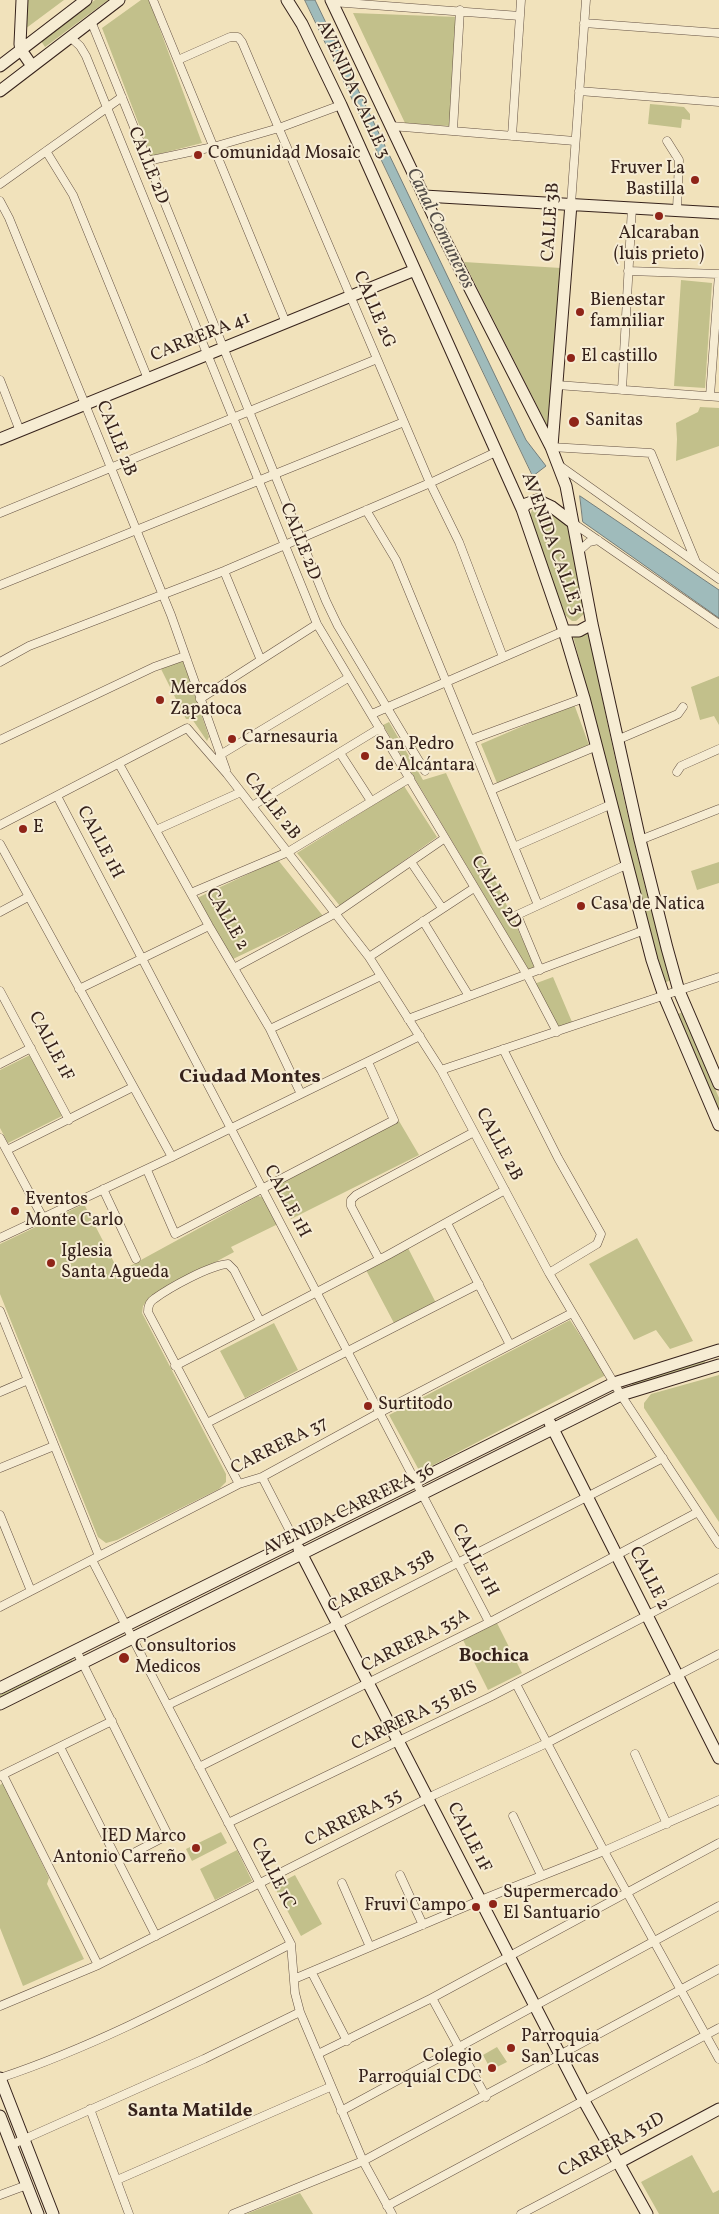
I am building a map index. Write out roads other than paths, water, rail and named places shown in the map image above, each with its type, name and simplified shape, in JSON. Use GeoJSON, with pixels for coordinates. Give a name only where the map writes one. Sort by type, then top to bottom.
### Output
{"type":"FeatureCollection","features":[{"type":"Feature","properties":{"kind":"main road"},"geometry":{"type":"LineString","coordinates":[[22,0],[19,37],[21,50],[32,66]]}},
{"type":"Feature","properties":{"kind":"main road"},"geometry":{"type":"LineString","coordinates":[[0,66],[86,0]]}},
{"type":"Feature","properties":{"kind":"main road"},"geometry":{"type":"LineString","coordinates":[[0,91],[119,0]]}},
{"type":"Feature","properties":{"kind":"main road","name":"AVENIDA CALLE 3"},"geometry":{"type":"LineString","coordinates":[[286,0],[302,24],[341,105],[522,509],[564,631],[584,698],[612,804],[642,931],[664,996],[719,1125]]}},
{"type":"Feature","properties":{"kind":"main road","name":"AVENIDA CALLE 3"},"geometry":{"type":"LineString","coordinates":[[331,1],[424,196],[560,466],[566,486],[592,624],[640,840],[679,991],[719,1084]]}},
{"type":"Feature","properties":{"kind":"main road"},"geometry":{"type":"LineString","coordinates":[[424,196],[719,213]]}},
{"type":"Feature","properties":{"kind":"main road","name":"CALLE 3B"},"geometry":{"type":"LineString","coordinates":[[552,447],[571,204]]}},
{"type":"Feature","properties":{"kind":"main road","name":"CARRERA 41"},"geometry":{"type":"LineString","coordinates":[[0,439],[415,270]]}},
{"type":"Feature","properties":{"kind":"main road"},"geometry":{"type":"LineString","coordinates":[[522,509],[526,504],[537,500],[552,507],[573,523]]}},
{"type":"Feature","properties":{"kind":"main road"},"geometry":{"type":"LineString","coordinates":[[564,631],[579,631],[592,624]]}},
{"type":"Feature","properties":{"kind":"main road","name":"AVENIDA CARRERA 36"},"geometry":{"type":"LineString","coordinates":[[0,1688],[614,1382],[719,1351]]}},
{"type":"Feature","properties":{"kind":"main road","name":"AVENIDA CARRERA 36"},"geometry":{"type":"LineString","coordinates":[[0,1704],[621,1395],[719,1365]]}},
{"type":"Feature","properties":{"kind":"main road","name":"CALLE 2"},"geometry":{"type":"LineString","coordinates":[[547,1416],[719,1758]]}},
{"type":"Feature","properties":{"kind":"main road","name":"CALLE 1F"},"geometry":{"type":"LineString","coordinates":[[295,1541],[560,2055],[646,2214]]}},
{"type":"Feature","properties":{"kind":"main road"},"geometry":{"type":"LineString","coordinates":[[0,2078],[53,2214]]}},
{"type":"Feature","properties":{"kind":"main road","name":"CARRERA 31D"},"geometry":{"type":"LineString","coordinates":[[618,2163],[719,2108]]}},
{"type":"Feature","properties":{"kind":"main road"},"geometry":{"type":"LineString","coordinates":[[0,2116],[38,2214]]}},
{"type":"Feature","properties":{"kind":"street"},"geometry":{"type":"LineString","coordinates":[[153,0],[286,323]]}},
{"type":"Feature","properties":{"kind":"street"},"geometry":{"type":"LineString","coordinates":[[512,136],[521,0]]}},
{"type":"Feature","properties":{"kind":"street","name":"CALLE 3B"},"geometry":{"type":"LineString","coordinates":[[571,204],[586,0]]}},
{"type":"Feature","properties":{"kind":"street"},"geometry":{"type":"LineString","coordinates":[[331,1],[520,16]]}},
{"type":"Feature","properties":{"kind":"street"},"geometry":{"type":"LineString","coordinates":[[453,130],[460,10]]}},
{"type":"Feature","properties":{"kind":"street","name":"CALLE 2D"},"geometry":{"type":"LineString","coordinates":[[91,21],[299,538],[338,626],[425,771]]}},
{"type":"Feature","properties":{"kind":"street"},"geometry":{"type":"LineString","coordinates":[[584,23],[719,33]]}},
{"type":"Feature","properties":{"kind":"street","name":"CALLE 2G"},"geometry":{"type":"LineString","coordinates":[[178,60],[230,37],[238,37],[279,128],[430,483],[459,542],[503,656]]}},
{"type":"Feature","properties":{"kind":"street","name":"CALLE 2D"},"geometry":{"type":"LineString","coordinates":[[70,38],[80,46],[86,56],[316,624],[528,975],[557,1032]]}},
{"type":"Feature","properties":{"kind":"street"},"geometry":{"type":"LineString","coordinates":[[579,91],[719,102]]}},
{"type":"Feature","properties":{"kind":"street"},"geometry":{"type":"LineString","coordinates":[[0,184],[122,97]]}},
{"type":"Feature","properties":{"kind":"street"},"geometry":{"type":"LineString","coordinates":[[147,161],[213,147],[279,128],[341,105]]}},
{"type":"Feature","properties":{"kind":"street"},"geometry":{"type":"LineString","coordinates":[[391,126],[575,141]]}},
{"type":"Feature","properties":{"kind":"street"},"geometry":{"type":"LineString","coordinates":[[667,141],[679,160],[677,210]]}},
{"type":"Feature","properties":{"kind":"street"},"geometry":{"type":"LineString","coordinates":[[46,151],[73,195],[148,379]]}},
{"type":"Feature","properties":{"kind":"street","name":"CALLE 2B"},"geometry":{"type":"LineString","coordinates":[[0,201],[9,218],[162,594],[227,774]]}},
{"type":"Feature","properties":{"kind":"street"},"geometry":{"type":"LineString","coordinates":[[622,390],[632,207]]}},
{"type":"Feature","properties":{"kind":"street"},"geometry":{"type":"LineString","coordinates":[[628,271],[719,274],[710,396]]}},
{"type":"Feature","properties":{"kind":"street"},"geometry":{"type":"LineString","coordinates":[[0,513],[377,359]]}},
{"type":"Feature","properties":{"kind":"street"},"geometry":{"type":"LineString","coordinates":[[0,380],[20,431]]}},
{"type":"Feature","properties":{"kind":"street"},"geometry":{"type":"LineString","coordinates":[[557,385],[719,396]]}},
{"type":"Feature","properties":{"kind":"street"},"geometry":{"type":"LineString","coordinates":[[0,585],[404,422]]}},
{"type":"Feature","properties":{"kind":"street"},"geometry":{"type":"LineString","coordinates":[[552,447],[651,453],[696,562]]}},
{"type":"Feature","properties":{"kind":"street"},"geometry":{"type":"LineString","coordinates":[[0,662],[29,646],[224,571],[430,483],[496,452]]}},
{"type":"Feature","properties":{"kind":"street"},"geometry":{"type":"LineString","coordinates":[[560,466],[719,579]]}},
{"type":"Feature","properties":{"kind":"street"},"geometry":{"type":"LineString","coordinates":[[366,510],[396,560],[538,905],[626,865]]}},
{"type":"Feature","properties":{"kind":"street"},"geometry":{"type":"LineString","coordinates":[[573,523],[719,624]]}},
{"type":"Feature","properties":{"kind":"street"},"geometry":{"type":"LineString","coordinates":[[579,551],[589,542],[598,540]]}},
{"type":"Feature","properties":{"kind":"street"},"geometry":{"type":"LineString","coordinates":[[224,571],[260,658]]}},
{"type":"Feature","properties":{"kind":"street"},"geometry":{"type":"LineString","coordinates":[[200,699],[260,658],[316,624]]}},
{"type":"Feature","properties":{"kind":"street"},"geometry":{"type":"LineString","coordinates":[[372,714],[564,631]]}},
{"type":"Feature","properties":{"kind":"street"},"geometry":{"type":"LineString","coordinates":[[0,740],[154,666],[184,656]]}},
{"type":"Feature","properties":{"kind":"street"},"geometry":{"type":"LineString","coordinates":[[220,756],[348,678]]}},
{"type":"Feature","properties":{"kind":"street"},"geometry":{"type":"LineString","coordinates":[[470,740],[584,698]]}},
{"type":"Feature","properties":{"kind":"street"},"geometry":{"type":"LineString","coordinates":[[617,740],[678,714],[683,707]]}},
{"type":"Feature","properties":{"kind":"street","name":"CALLE 2B"},"geometry":{"type":"LineString","coordinates":[[119,764],[187,728],[227,774],[336,913],[369,957],[441,1070],[572,1313],[621,1395],[719,1544]]}},
{"type":"Feature","properties":{"kind":"street"},"geometry":{"type":"LineString","coordinates":[[252,806],[380,728]]}},
{"type":"Feature","properties":{"kind":"street"},"geometry":{"type":"LineString","coordinates":[[490,790],[597,746]]}},
{"type":"Feature","properties":{"kind":"street"},"geometry":{"type":"LineString","coordinates":[[678,772],[681,766],[719,749]]}},
{"type":"Feature","properties":{"kind":"street"},"geometry":{"type":"LineString","coordinates":[[340,753],[371,801]]}},
{"type":"Feature","properties":{"kind":"street"},"geometry":{"type":"LineString","coordinates":[[0,825],[119,764]]}},
{"type":"Feature","properties":{"kind":"street","name":"CALLE 2"},"geometry":{"type":"LineString","coordinates":[[119,764],[209,926],[270,1029],[301,1094]]}},
{"type":"Feature","properties":{"kind":"street"},"geometry":{"type":"LineString","coordinates":[[191,893],[288,852],[410,778]]}},
{"type":"Feature","properties":{"kind":"street"},"geometry":{"type":"LineString","coordinates":[[156,830],[241,792]]}},
{"type":"Feature","properties":{"kind":"street","name":"CALLE 1H"},"geometry":{"type":"LineString","coordinates":[[57,796],[488,1622]]}},
{"type":"Feature","properties":{"kind":"street"},"geometry":{"type":"LineString","coordinates":[[514,847],[612,804]]}},
{"type":"Feature","properties":{"kind":"street"},"geometry":{"type":"LineString","coordinates":[[640,840],[719,810]]}},
{"type":"Feature","properties":{"kind":"street"},"geometry":{"type":"LineString","coordinates":[[234,968],[336,913],[445,838]]}},
{"type":"Feature","properties":{"kind":"street"},"geometry":{"type":"LineString","coordinates":[[0,844],[172,1157]]}},
{"type":"Feature","properties":{"kind":"street"},"geometry":{"type":"LineString","coordinates":[[410,862],[442,908]]}},
{"type":"Feature","properties":{"kind":"street"},"geometry":{"type":"LineString","coordinates":[[369,957],[474,888]]}},
{"type":"Feature","properties":{"kind":"street"},"geometry":{"type":"LineString","coordinates":[[0,912],[28,897]]}},
{"type":"Feature","properties":{"kind":"street","name":"CALLE 2D"},"geometry":{"type":"LineString","coordinates":[[538,905],[517,914],[540,970]]}},
{"type":"Feature","properties":{"kind":"street"},"geometry":{"type":"LineString","coordinates":[[423,921],[469,996]]}},
{"type":"Feature","properties":{"kind":"street"},"geometry":{"type":"LineString","coordinates":[[79,989],[209,926]]}},
{"type":"Feature","properties":{"kind":"street"},"geometry":{"type":"LineString","coordinates":[[408,1019],[642,931]]}},
{"type":"Feature","properties":{"kind":"street"},"geometry":{"type":"LineString","coordinates":[[270,1029],[381,976]]}},
{"type":"Feature","properties":{"kind":"street"},"geometry":{"type":"LineString","coordinates":[[441,1070],[719,977]]}},
{"type":"Feature","properties":{"kind":"street","name":"CALLE 1F"},"geometry":{"type":"LineString","coordinates":[[0,991],[69,1120]]}},
{"type":"Feature","properties":{"kind":"street"},"geometry":{"type":"LineString","coordinates":[[0,1238],[147,1170],[420,1036]]}},
{"type":"Feature","properties":{"kind":"street"},"geometry":{"type":"LineString","coordinates":[[0,1064],[31,1048]]}},
{"type":"Feature","properties":{"kind":"street"},"geometry":{"type":"LineString","coordinates":[[503,1049],[558,1158],[601,1234],[597,1244],[549,1273]]}},
{"type":"Feature","properties":{"kind":"street"},"geometry":{"type":"LineString","coordinates":[[147,1170],[175,1234],[262,1187],[394,1120],[368,1062]]}},
{"type":"Feature","properties":{"kind":"street"},"geometry":{"type":"LineString","coordinates":[[7,1150],[133,1087]]}},
{"type":"Feature","properties":{"kind":"street"},"geometry":{"type":"LineString","coordinates":[[379,1260],[350,1206],[351,1200],[356,1195],[474,1132]]}},
{"type":"Feature","properties":{"kind":"street"},"geometry":{"type":"LineString","coordinates":[[0,1138],[44,1218]]}},
{"type":"Feature","properties":{"kind":"street"},"geometry":{"type":"LineString","coordinates":[[103,1189],[136,1259]]}},
{"type":"Feature","properties":{"kind":"street"},"geometry":{"type":"LineString","coordinates":[[175,1366],[379,1260],[505,1190]]}},
{"type":"Feature","properties":{"kind":"street"},"geometry":{"type":"LineString","coordinates":[[447,1223],[510,1345]]}},
{"type":"Feature","properties":{"kind":"street"},"geometry":{"type":"LineString","coordinates":[[239,1484],[175,1366],[148,1312],[148,1306],[153,1299],[194,1276],[219,1264],[228,1264],[234,1270],[260,1321]]}},
{"type":"Feature","properties":{"kind":"street"},"geometry":{"type":"LineString","coordinates":[[207,1423],[479,1284]]}},
{"type":"Feature","properties":{"kind":"street","name":"CALLE 1C"},"geometry":{"type":"LineString","coordinates":[[0,1311],[96,1558],[126,1625],[291,1944],[294,1980],[300,2012],[363,2162],[392,2214]]}},
{"type":"Feature","properties":{"kind":"street","name":"CARRERA 37"},"geometry":{"type":"LineString","coordinates":[[0,1607],[239,1484],[262,1477],[379,1413],[572,1313]]}},
{"type":"Feature","properties":{"kind":"street"},"geometry":{"type":"LineString","coordinates":[[0,1392],[28,1380]]}},
{"type":"Feature","properties":{"kind":"street"},"geometry":{"type":"LineString","coordinates":[[0,1468],[54,1446]]}},
{"type":"Feature","properties":{"kind":"street","name":"CARRERA 35B"},"geometry":{"type":"LineString","coordinates":[[168,1705],[338,1624],[663,1458]]}},
{"type":"Feature","properties":{"kind":"street","name":"CALLE 1F"},"geometry":{"type":"LineString","coordinates":[[262,1477],[295,1541]]}},
{"type":"Feature","properties":{"kind":"street","name":"CARRERA 35A"},"geometry":{"type":"LineString","coordinates":[[199,1767],[488,1622],[698,1512]]}},
{"type":"Feature","properties":{"kind":"street"},"geometry":{"type":"LineString","coordinates":[[0,1515],[2,1525],[31,1591]]}},
{"type":"Feature","properties":{"kind":"street","name":"CARRERA 35 BIS"},"geometry":{"type":"LineString","coordinates":[[228,1823],[516,1684],[719,1578]]}},
{"type":"Feature","properties":{"kind":"street"},"geometry":{"type":"LineString","coordinates":[[76,1650],[168,1835],[118,1860]]}},
{"type":"Feature","properties":{"kind":"street","name":"CARRERA 35"},"geometry":{"type":"LineString","coordinates":[[0,2006],[98,1964],[156,1936],[428,1798],[547,1743],[719,1654]]}},
{"type":"Feature","properties":{"kind":"street"},"geometry":{"type":"LineString","coordinates":[[516,1684],[604,1851],[719,2059]]}},
{"type":"Feature","properties":{"kind":"street"},"geometry":{"type":"LineString","coordinates":[[98,1964],[1,1775],[112,1721]]}},
{"type":"Feature","properties":{"kind":"street"},"geometry":{"type":"LineString","coordinates":[[60,1747],[156,1936]]}},
{"type":"Feature","properties":{"kind":"street"},"geometry":{"type":"LineString","coordinates":[[635,1754],[667,1824]]}},
{"type":"Feature","properties":{"kind":"street"},"geometry":{"type":"LineString","coordinates":[[294,1980],[480,1900],[604,1851],[719,1800]]}},
{"type":"Feature","properties":{"kind":"street"},"geometry":{"type":"LineString","coordinates":[[513,1816],[541,1875]]}},
{"type":"Feature","properties":{"kind":"street"},"geometry":{"type":"LineString","coordinates":[[318,2054],[432,1998],[719,1843]]}},
{"type":"Feature","properties":{"kind":"street"},"geometry":{"type":"LineString","coordinates":[[400,1875],[423,1925]]}},
{"type":"Feature","properties":{"kind":"street"},"geometry":{"type":"LineString","coordinates":[[342,1883],[370,1947]]}},
{"type":"Feature","properties":{"kind":"street"},"geometry":{"type":"LineString","coordinates":[[341,2111],[719,1906]]}},
{"type":"Feature","properties":{"kind":"street"},"geometry":{"type":"LineString","coordinates":[[0,2078],[70,2052],[130,2026],[291,1944]]}},
{"type":"Feature","properties":{"kind":"street"},"geometry":{"type":"LineString","coordinates":[[233,2214],[363,2162],[719,1969]]}},
{"type":"Feature","properties":{"kind":"street"},"geometry":{"type":"LineString","coordinates":[[312,1973],[346,2041]]}},
{"type":"Feature","properties":{"kind":"street"},"geometry":{"type":"LineString","coordinates":[[432,1998],[486,2097]]}},
{"type":"Feature","properties":{"kind":"street"},"geometry":{"type":"LineString","coordinates":[[11,2146],[204,2059],[300,2012]]}},
{"type":"Feature","properties":{"kind":"street"},"geometry":{"type":"LineString","coordinates":[[387,2206],[719,2028]]}},
{"type":"Feature","properties":{"kind":"street"},"geometry":{"type":"LineString","coordinates":[[117,2180],[330,2087]]}},
{"type":"Feature","properties":{"kind":"street"},"geometry":{"type":"LineString","coordinates":[[90,2109],[130,2214]]}},
{"type":"Feature","properties":{"kind":"street","name":"CARRERA 31D"},"geometry":{"type":"LineString","coordinates":[[521,2214],[618,2163]]}},
{"type":"Feature","properties":{"kind":"street"},"geometry":{"type":"LineString","coordinates":[[0,2195],[26,2185]]}},
{"type":"Feature","properties":{"kind":"water"},"geometry":{"type":"Polygon","coordinates":[[[305,0],[315,0],[526,440],[546,466],[533,476],[305,0]]]}},
{"type":"Feature","properties":{"kind":"water"},"geometry":{"type":"Polygon","coordinates":[[[580,496],[719,590],[719,618],[583,522],[580,496]]]}},
{"type":"Feature","properties":{"kind":"place","name":"Comunidad Mosaic"},"geometry":{"type":"Point","coordinates":[198,155]}},
{"type":"Feature","properties":{"kind":"place","name":"Fruver La Bastilla"},"geometry":{"type":"Point","coordinates":[695,180]}},
{"type":"Feature","properties":{"kind":"place","name":"Alcaraban (luis prieto)"},"geometry":{"type":"Point","coordinates":[659,216]}},
{"type":"Feature","properties":{"kind":"place","name":"Bienestar famniliar"},"geometry":{"type":"Point","coordinates":[580,312]}},
{"type":"Feature","properties":{"kind":"place","name":"El castillo"},"geometry":{"type":"Point","coordinates":[571,358]}},
{"type":"Feature","properties":{"kind":"place","name":"Sanitas"},"geometry":{"type":"Point","coordinates":[574,422]}},
{"type":"Feature","properties":{"kind":"place","name":"Mercados Zapatoca"},"geometry":{"type":"Point","coordinates":[160,700]}},
{"type":"Feature","properties":{"kind":"place","name":"Carnesauria"},"geometry":{"type":"Point","coordinates":[232,739]}},
{"type":"Feature","properties":{"kind":"place","name":"San Pedro de Alcántara"},"geometry":{"type":"Point","coordinates":[365,756]}},
{"type":"Feature","properties":{"kind":"place","name":"E"},"geometry":{"type":"Point","coordinates":[23,829]}},
{"type":"Feature","properties":{"kind":"place","name":"Casa de Natica"},"geometry":{"type":"Point","coordinates":[581,906]}},
{"type":"Feature","properties":{"kind":"place","name":"Eventos Monte Carlo"},"geometry":{"type":"Point","coordinates":[15,1211]}},
{"type":"Feature","properties":{"kind":"place","name":"Iglesia Santa Agueda"},"geometry":{"type":"Point","coordinates":[51,1263]}},
{"type":"Feature","properties":{"kind":"place","name":"Surtitodo"},"geometry":{"type":"Point","coordinates":[368,1406]}},
{"type":"Feature","properties":{"kind":"place","name":"Consultorios Medicos"},"geometry":{"type":"Point","coordinates":[124,1658]}},
{"type":"Feature","properties":{"kind":"place","name":"IED Marco Antonio Carreño"},"geometry":{"type":"Point","coordinates":[196,1848]}},
{"type":"Feature","properties":{"kind":"place","name":"Supermercado El Santuario"},"geometry":{"type":"Point","coordinates":[493,1904]}},
{"type":"Feature","properties":{"kind":"place","name":"Fruvi Campo"},"geometry":{"type":"Point","coordinates":[476,1907]}},
{"type":"Feature","properties":{"kind":"place","name":"Parroquia San Lucas"},"geometry":{"type":"Point","coordinates":[511,2048]}},
{"type":"Feature","properties":{"kind":"place","name":"Colegio Parroquial CDC"},"geometry":{"type":"Point","coordinates":[492,2068]}},
{"type":"Feature","properties":{"kind":"district","name":"Ciudad Montes"},"geometry":{"type":"Point","coordinates":[250,1078]}},
{"type":"Feature","properties":{"kind":"district","name":"Bochica"},"geometry":{"type":"Point","coordinates":[494,1658]}},
{"type":"Feature","properties":{"kind":"district","name":"Santa Matilde"},"geometry":{"type":"Point","coordinates":[190,2113]}},
{"type":"Feature","properties":{"kind":"water label","name":"Canal Comuneros"},"geometry":{"type":"Point","coordinates":[439,229]}}]}
